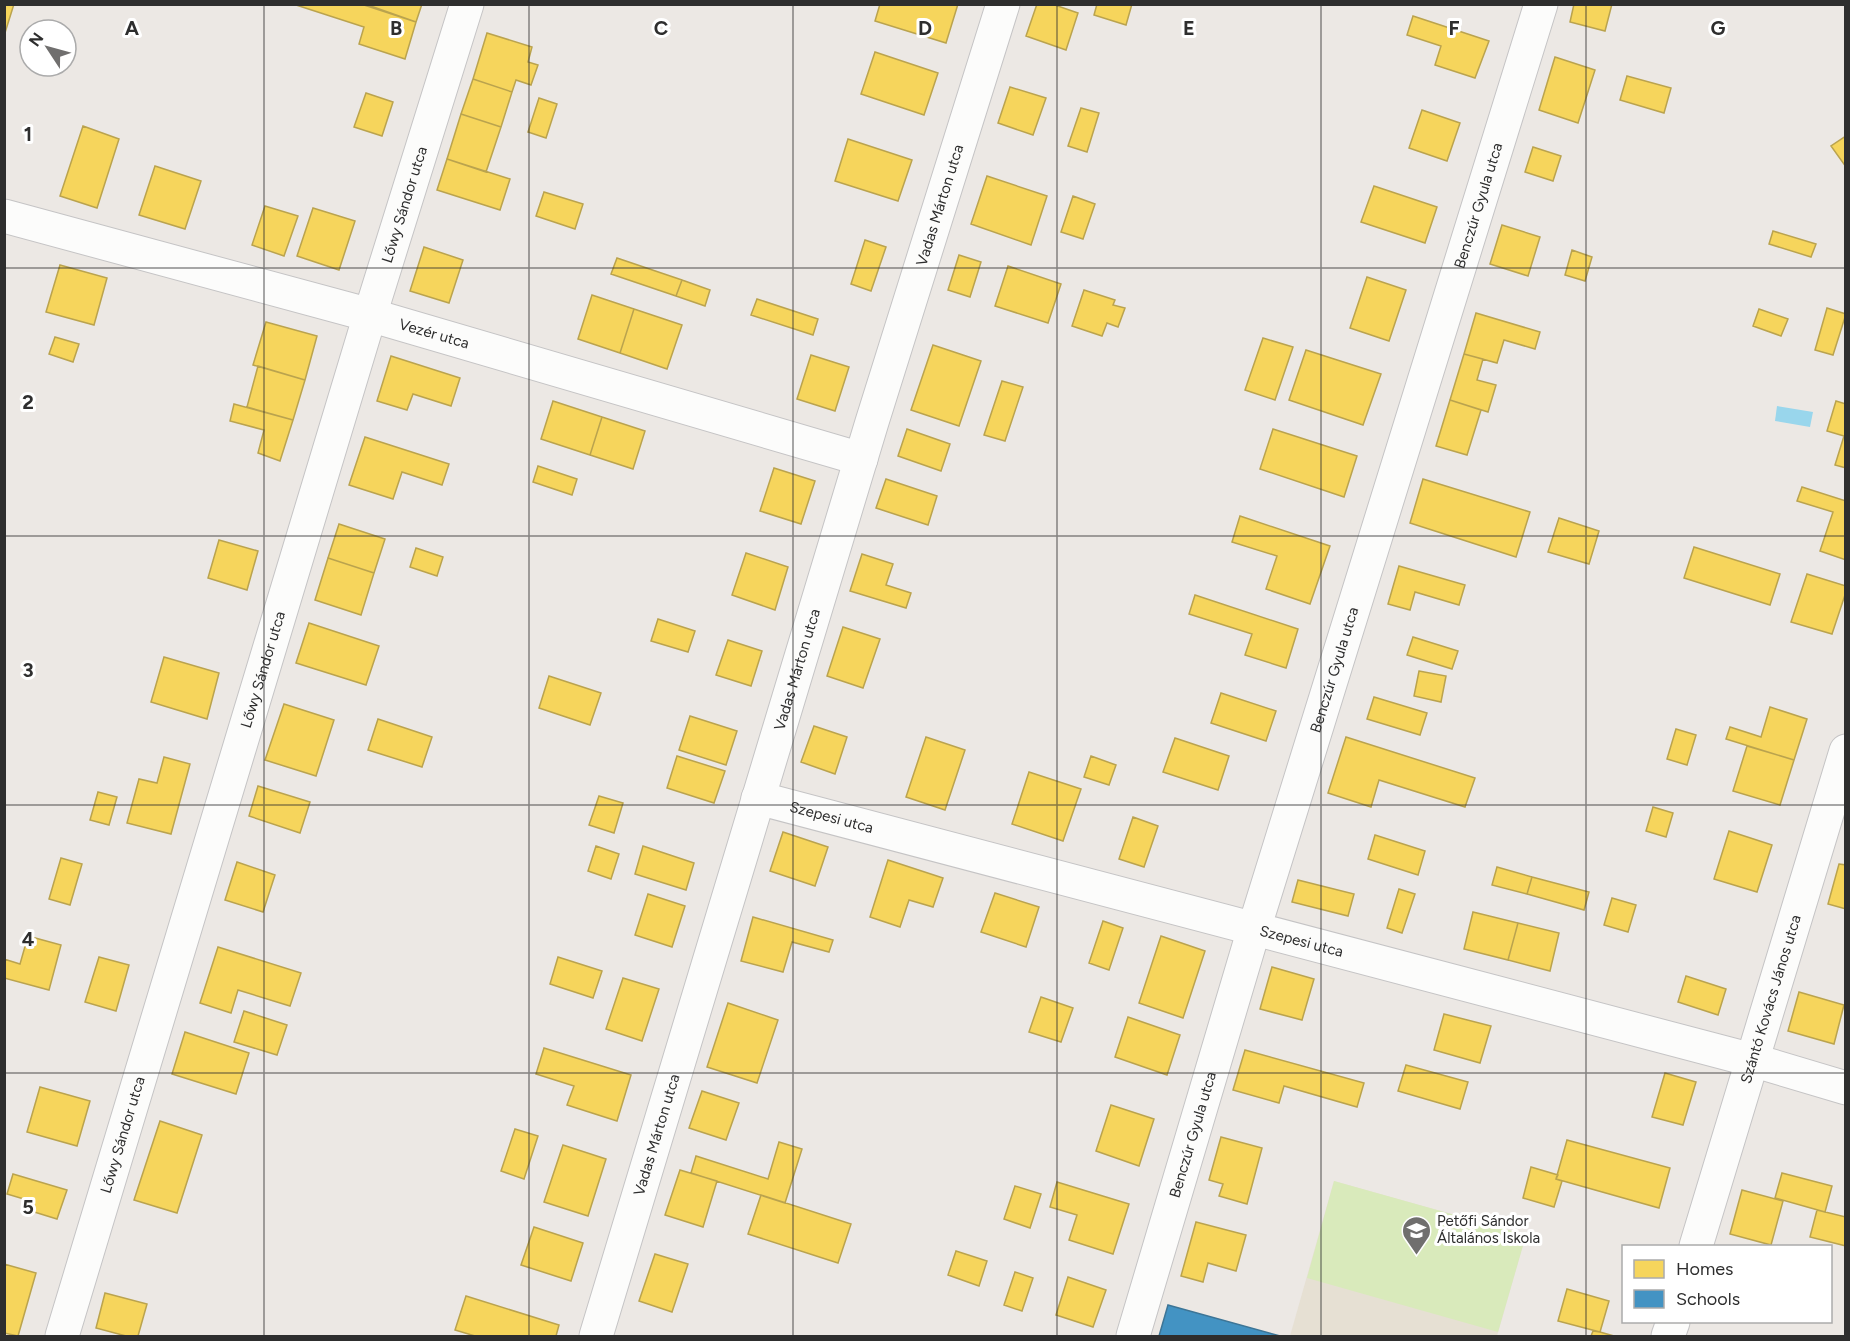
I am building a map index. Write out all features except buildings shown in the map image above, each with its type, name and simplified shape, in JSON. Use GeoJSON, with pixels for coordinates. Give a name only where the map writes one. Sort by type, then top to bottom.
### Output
{"type":"FeatureCollection","features":[{"type":"Feature","properties":{"kind":"street","name":"Lőwy Sándor utca"},"geometry":{"type":"LineString","coordinates":[[62,1336],[370,315],[467,4]]}},
{"type":"Feature","properties":{"kind":"street","name":"Vadas Márton utca"},"geometry":{"type":"LineString","coordinates":[[596,1336],[861,459],[1003,4]]}},
{"type":"Feature","properties":{"kind":"street","name":"Benczúr Gyula utca"},"geometry":{"type":"LineString","coordinates":[[1133,1336],[1254,929],[1541,4]]}},
{"type":"Feature","properties":{"kind":"street","name":"Vezér utca"},"geometry":{"type":"LineString","coordinates":[[4,216],[370,315],[861,459]]}},
{"type":"Feature","properties":{"kind":"street","name":"Szántó Kovács János utca"},"geometry":{"type":"LineString","coordinates":[[1696,1245],[1845,751]]}},
{"type":"Feature","properties":{"kind":"street","name":"Szepesi utca"},"geometry":{"type":"LineString","coordinates":[[758,798],[1752,1060],[1845,1088]]}},
{"type":"Feature","properties":{"kind":"shaded area","name":"Petőfi Sándor Általános Iskola"},"geometry":{"type":"Polygon","coordinates":[[[1334,1181],[1526,1235],[1497,1336],[1290,1336],[1334,1181]]]}},
{"type":"Feature","properties":{"kind":"green space","name":"Petőfi Sándor Általános Iskola"},"geometry":{"type":"Polygon","coordinates":[[[1334,1181],[1526,1235],[1498,1332],[1307,1278],[1334,1181]]]}},
{"type":"Feature","properties":{"kind":"water"},"geometry":{"type":"Polygon","coordinates":[[[1777,406],[1813,412],[1810,427],[1775,421],[1777,406]]]}},
{"type":"Feature","properties":{"kind":"place","name":"Petőfi Sándor Általános Iskola"},"geometry":{"type":"Point","coordinates":[1416,1256]}}]}
